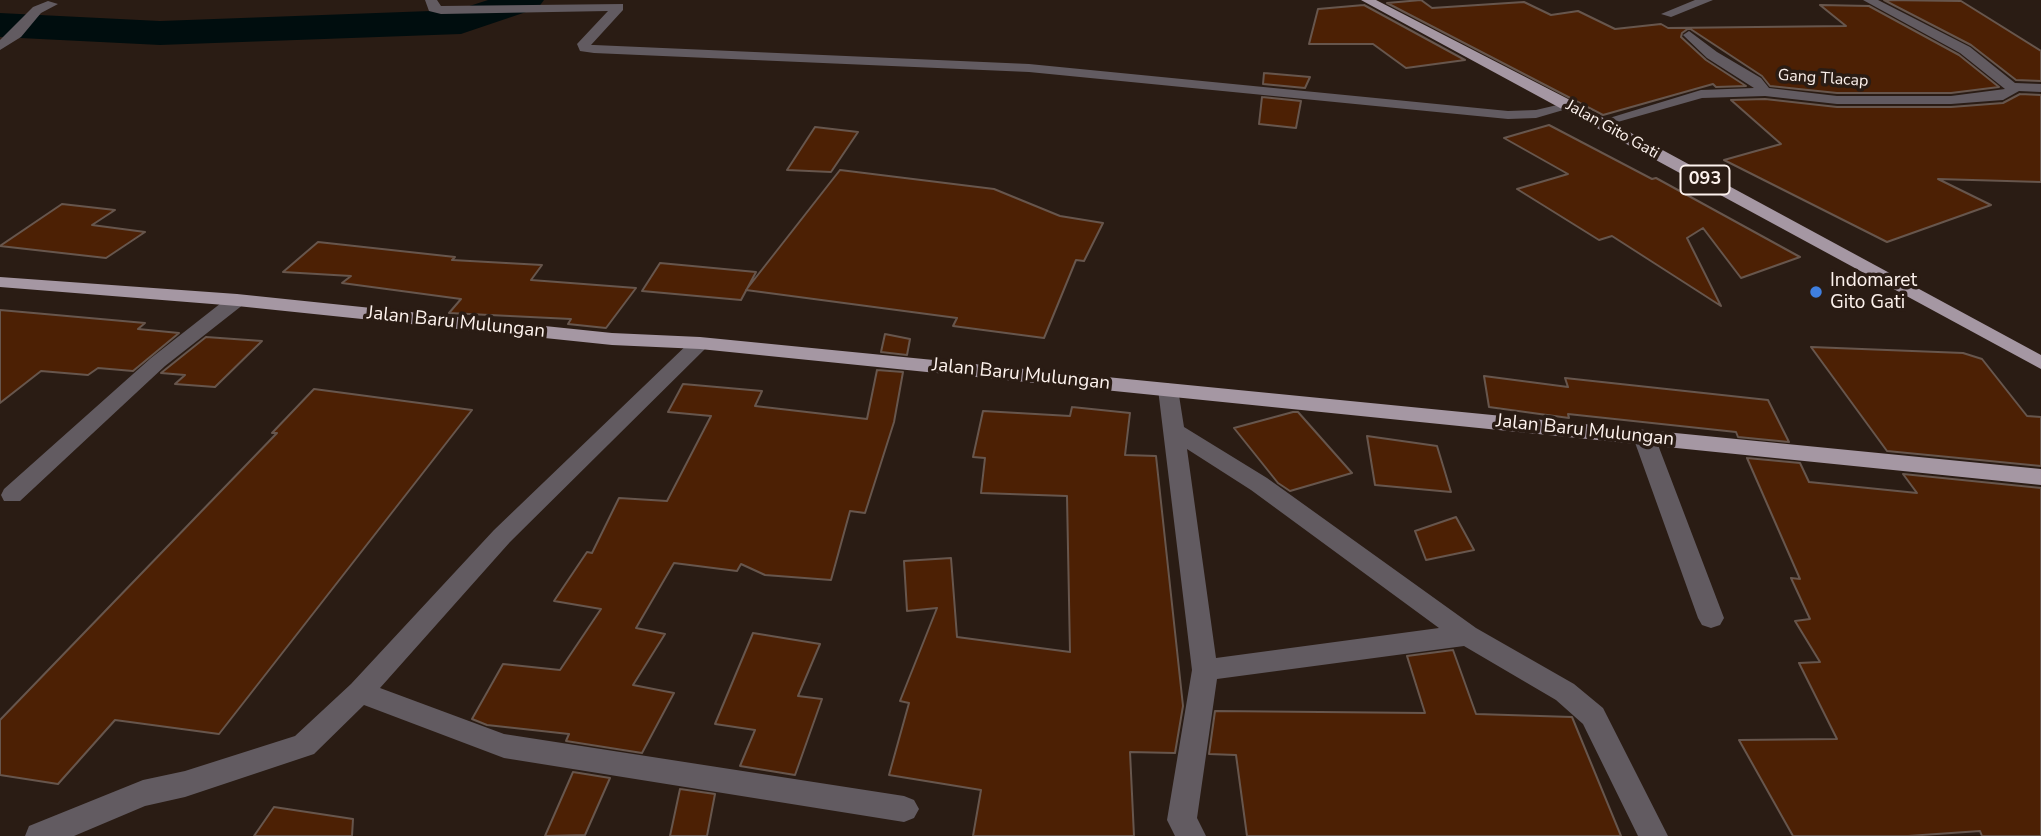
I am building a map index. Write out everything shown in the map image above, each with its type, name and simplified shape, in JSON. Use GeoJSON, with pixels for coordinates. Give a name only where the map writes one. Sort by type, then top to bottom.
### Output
{"type":"FeatureCollection","features":[{"type":"Feature","properties":{"kind":"main road","name":"Jalan Gito Gati"},"geometry":{"type":"LineString","coordinates":[[1367,0],[1570,106],[2041,363]]}},
{"type":"Feature","properties":{"kind":"main road","name":"Jalan Baru Mulungan"},"geometry":{"type":"LineString","coordinates":[[1,283],[237,300],[612,339],[700,343],[2041,477]]}},
{"type":"Feature","properties":{"kind":"street"},"geometry":{"type":"LineString","coordinates":[[431,0],[433,8],[441,10],[619,7],[584,44],[585,48],[594,49],[1029,68],[1508,115],[1536,114],[1570,106]]}},
{"type":"Feature","properties":{"kind":"street"},"geometry":{"type":"LineString","coordinates":[[1667,14],[1707,0]]}},
{"type":"Feature","properties":{"kind":"street"},"geometry":{"type":"LineString","coordinates":[[1869,0],[1965,50],[2011,87]]}},
{"type":"Feature","properties":{"kind":"street"},"geometry":{"type":"LineString","coordinates":[[0,46],[16,34],[37,10],[52,4]]}},
{"type":"Feature","properties":{"kind":"street"},"geometry":{"type":"LineString","coordinates":[[1689,35],[1712,55],[1756,80],[1765,92]]}},
{"type":"Feature","properties":{"kind":"street","name":"Gang Tlacap"},"geometry":{"type":"LineString","coordinates":[[1600,123],[1701,93],[1765,92],[1837,100],[1951,100],[2003,96],[2012,92],[2011,87],[2041,88]]}},
{"type":"Feature","properties":{"kind":"street"},"geometry":{"type":"LineString","coordinates":[[12,495],[158,362],[237,300]]}},
{"type":"Feature","properties":{"kind":"street"},"geometry":{"type":"LineString","coordinates":[[40,836],[144,793],[185,784],[304,746],[360,692],[502,536],[700,343]]}},
{"type":"Feature","properties":{"kind":"street"},"geometry":{"type":"LineString","coordinates":[[1168,389],[1205,670],[1182,820],[1191,836]]}},
{"type":"Feature","properties":{"kind":"street"},"geometry":{"type":"LineString","coordinates":[[1174,431],[1259,484],[1467,635],[1565,692],[1593,716],[1653,836]]}},
{"type":"Feature","properties":{"kind":"street"},"geometry":{"type":"LineString","coordinates":[[1644,437],[1711,618]]}},
{"type":"Feature","properties":{"kind":"street"},"geometry":{"type":"LineString","coordinates":[[1205,670],[1467,635]]}},
{"type":"Feature","properties":{"kind":"street"},"geometry":{"type":"LineString","coordinates":[[360,692],[504,746],[904,809]]}},
{"type":"Feature","properties":{"kind":"building"},"geometry":{"type":"Polygon","coordinates":[[[1421,0],[1432,8],[1524,2],[1551,15],[1578,11],[1615,29],[1661,24],[1668,28],[1846,26],[1820,5],[1869,6],[1959,55],[1999,87],[1951,93],[1837,93],[1770,86],[1762,76],[1689,28],[1681,37],[1706,60],[1746,86],[1716,87],[1713,84],[1603,115],[1387,3],[1421,0]]]}},
{"type":"Feature","properties":{"kind":"building"},"geometry":{"type":"Polygon","coordinates":[[[1884,0],[1961,1],[2041,51],[2041,81],[2016,80],[1971,45],[1884,0]]]}},
{"type":"Feature","properties":{"kind":"building"},"geometry":{"type":"Polygon","coordinates":[[[1364,5],[1465,60],[1406,68],[1373,44],[1309,44],[1318,9],[1364,5]]]}},
{"type":"Feature","properties":{"kind":"building"},"geometry":{"type":"Polygon","coordinates":[[[1264,73],[1310,77],[1305,88],[1263,84],[1264,73]]]}},
{"type":"Feature","properties":{"kind":"building"},"geometry":{"type":"Polygon","coordinates":[[[2020,94],[2041,95],[2041,182],[1938,179],[1991,205],[1887,242],[1724,160],[1781,144],[1731,100],[1765,99],[1837,107],[1951,107],[2003,103],[2020,94]]]}},
{"type":"Feature","properties":{"kind":"building"},"geometry":{"type":"Polygon","coordinates":[[[1262,97],[1301,101],[1296,128],[1259,124],[1262,97]]]}},
{"type":"Feature","properties":{"kind":"building"},"geometry":{"type":"Polygon","coordinates":[[[1549,125],[1652,179],[1656,178],[1800,257],[1741,278],[1703,228],[1687,238],[1721,306],[1612,236],[1599,240],[1517,189],[1568,174],[1504,138],[1549,125]]]}},
{"type":"Feature","properties":{"kind":"building"},"geometry":{"type":"Polygon","coordinates":[[[815,127],[858,132],[831,172],[787,170],[815,127]]]}},
{"type":"Feature","properties":{"kind":"building"},"geometry":{"type":"Polygon","coordinates":[[[840,170],[994,189],[1060,216],[1103,223],[1084,261],[1076,260],[1044,338],[953,326],[957,318],[746,290],[840,170]]]}},
{"type":"Feature","properties":{"kind":"building"},"geometry":{"type":"Polygon","coordinates":[[[62,204],[115,210],[92,225],[145,232],[106,258],[0,246],[62,204]]]}},
{"type":"Feature","properties":{"kind":"building"},"geometry":{"type":"Polygon","coordinates":[[[318,242],[455,257],[452,260],[542,265],[531,280],[636,288],[606,328],[568,324],[571,319],[449,313],[461,299],[342,283],[351,276],[283,272],[318,242]]]}},
{"type":"Feature","properties":{"kind":"building"},"geometry":{"type":"Polygon","coordinates":[[[660,263],[756,272],[741,300],[642,291],[660,263]]]}},
{"type":"Feature","properties":{"kind":"building"},"geometry":{"type":"Polygon","coordinates":[[[0,310],[145,323],[138,329],[179,333],[133,371],[98,368],[88,375],[41,371],[0,403],[0,310]]]}},
{"type":"Feature","properties":{"kind":"building"},"geometry":{"type":"Polygon","coordinates":[[[885,334],[910,339],[907,355],[881,352],[885,334]]]}},
{"type":"Feature","properties":{"kind":"building"},"geometry":{"type":"Polygon","coordinates":[[[206,337],[262,341],[215,387],[175,384],[185,375],[161,373],[206,337]]]}},
{"type":"Feature","properties":{"kind":"building"},"geometry":{"type":"Polygon","coordinates":[[[1811,347],[1963,353],[1982,359],[2027,416],[2041,417],[2041,466],[1887,451],[1811,347]]]}},
{"type":"Feature","properties":{"kind":"building"},"geometry":{"type":"Polygon","coordinates":[[[877,370],[903,372],[894,422],[865,513],[850,511],[831,580],[765,575],[741,564],[737,571],[674,563],[636,628],[665,634],[633,685],[674,693],[642,753],[566,741],[569,734],[487,725],[472,719],[503,664],[560,670],[601,609],[554,601],[587,552],[592,553],[619,498],[667,501],[711,416],[668,412],[683,384],[762,391],[755,406],[867,419],[877,370]]]}},
{"type":"Feature","properties":{"kind":"building"},"geometry":{"type":"Polygon","coordinates":[[[1484,376],[1568,387],[1565,378],[1768,400],[1789,442],[1738,437],[1736,432],[1568,414],[1569,418],[1489,407],[1484,376]]]}},
{"type":"Feature","properties":{"kind":"building"},"geometry":{"type":"Polygon","coordinates":[[[314,389],[472,410],[219,734],[115,720],[58,784],[0,775],[0,720],[277,433],[272,433],[314,389]]]}},
{"type":"Feature","properties":{"kind":"building"},"geometry":{"type":"Polygon","coordinates":[[[1072,407],[1130,413],[1125,455],[1156,456],[1183,706],[1175,753],[1130,752],[1134,836],[973,836],[981,790],[889,775],[909,703],[900,701],[937,608],[907,611],[904,561],[951,558],[957,637],[1070,652],[1067,496],[981,493],[985,458],[973,457],[983,411],[1070,416],[1072,407]]]}},
{"type":"Feature","properties":{"kind":"building"},"geometry":{"type":"Polygon","coordinates":[[[1298,412],[1352,473],[1290,491],[1278,483],[1234,428],[1298,412]]]}},
{"type":"Feature","properties":{"kind":"building"},"geometry":{"type":"Polygon","coordinates":[[[1367,436],[1437,446],[1451,492],[1375,485],[1367,436]]]}},
{"type":"Feature","properties":{"kind":"building"},"geometry":{"type":"Polygon","coordinates":[[[1747,458],[1800,463],[1809,482],[1917,493],[1903,474],[2041,488],[2041,836],[1982,836],[1980,831],[1908,836],[1793,836],[1739,740],[1837,739],[1799,663],[1820,662],[1795,621],[1810,619],[1791,578],[1800,579],[1747,458]]]}},
{"type":"Feature","properties":{"kind":"building"},"geometry":{"type":"Polygon","coordinates":[[[1456,517],[1474,550],[1426,560],[1415,531],[1456,517]]]}},
{"type":"Feature","properties":{"kind":"building"},"geometry":{"type":"Polygon","coordinates":[[[753,633],[820,644],[798,696],[822,699],[795,775],[740,766],[755,730],[715,724],[753,633]]]}},
{"type":"Feature","properties":{"kind":"building"},"geometry":{"type":"Polygon","coordinates":[[[1453,650],[1476,714],[1572,717],[1621,836],[1247,836],[1236,755],[1209,754],[1215,711],[1425,713],[1407,656],[1453,650]]]}},
{"type":"Feature","properties":{"kind":"building"},"geometry":{"type":"Polygon","coordinates":[[[573,772],[610,778],[585,835],[545,836],[573,772]]]}},
{"type":"Feature","properties":{"kind":"building"},"geometry":{"type":"Polygon","coordinates":[[[680,789],[715,794],[707,836],[670,836],[680,789]]]}},
{"type":"Feature","properties":{"kind":"building"},"geometry":{"type":"Polygon","coordinates":[[[274,807],[353,819],[352,836],[254,836],[274,807]]]}},
{"type":"Feature","properties":{"kind":"waterway"},"geometry":{"type":"LineString","coordinates":[[0,25],[160,33],[461,22],[525,0]]}},
{"type":"Feature","properties":{"kind":"place","name":"Indomaret Gito Gati"},"geometry":{"type":"Point","coordinates":[1816,292]}}]}
